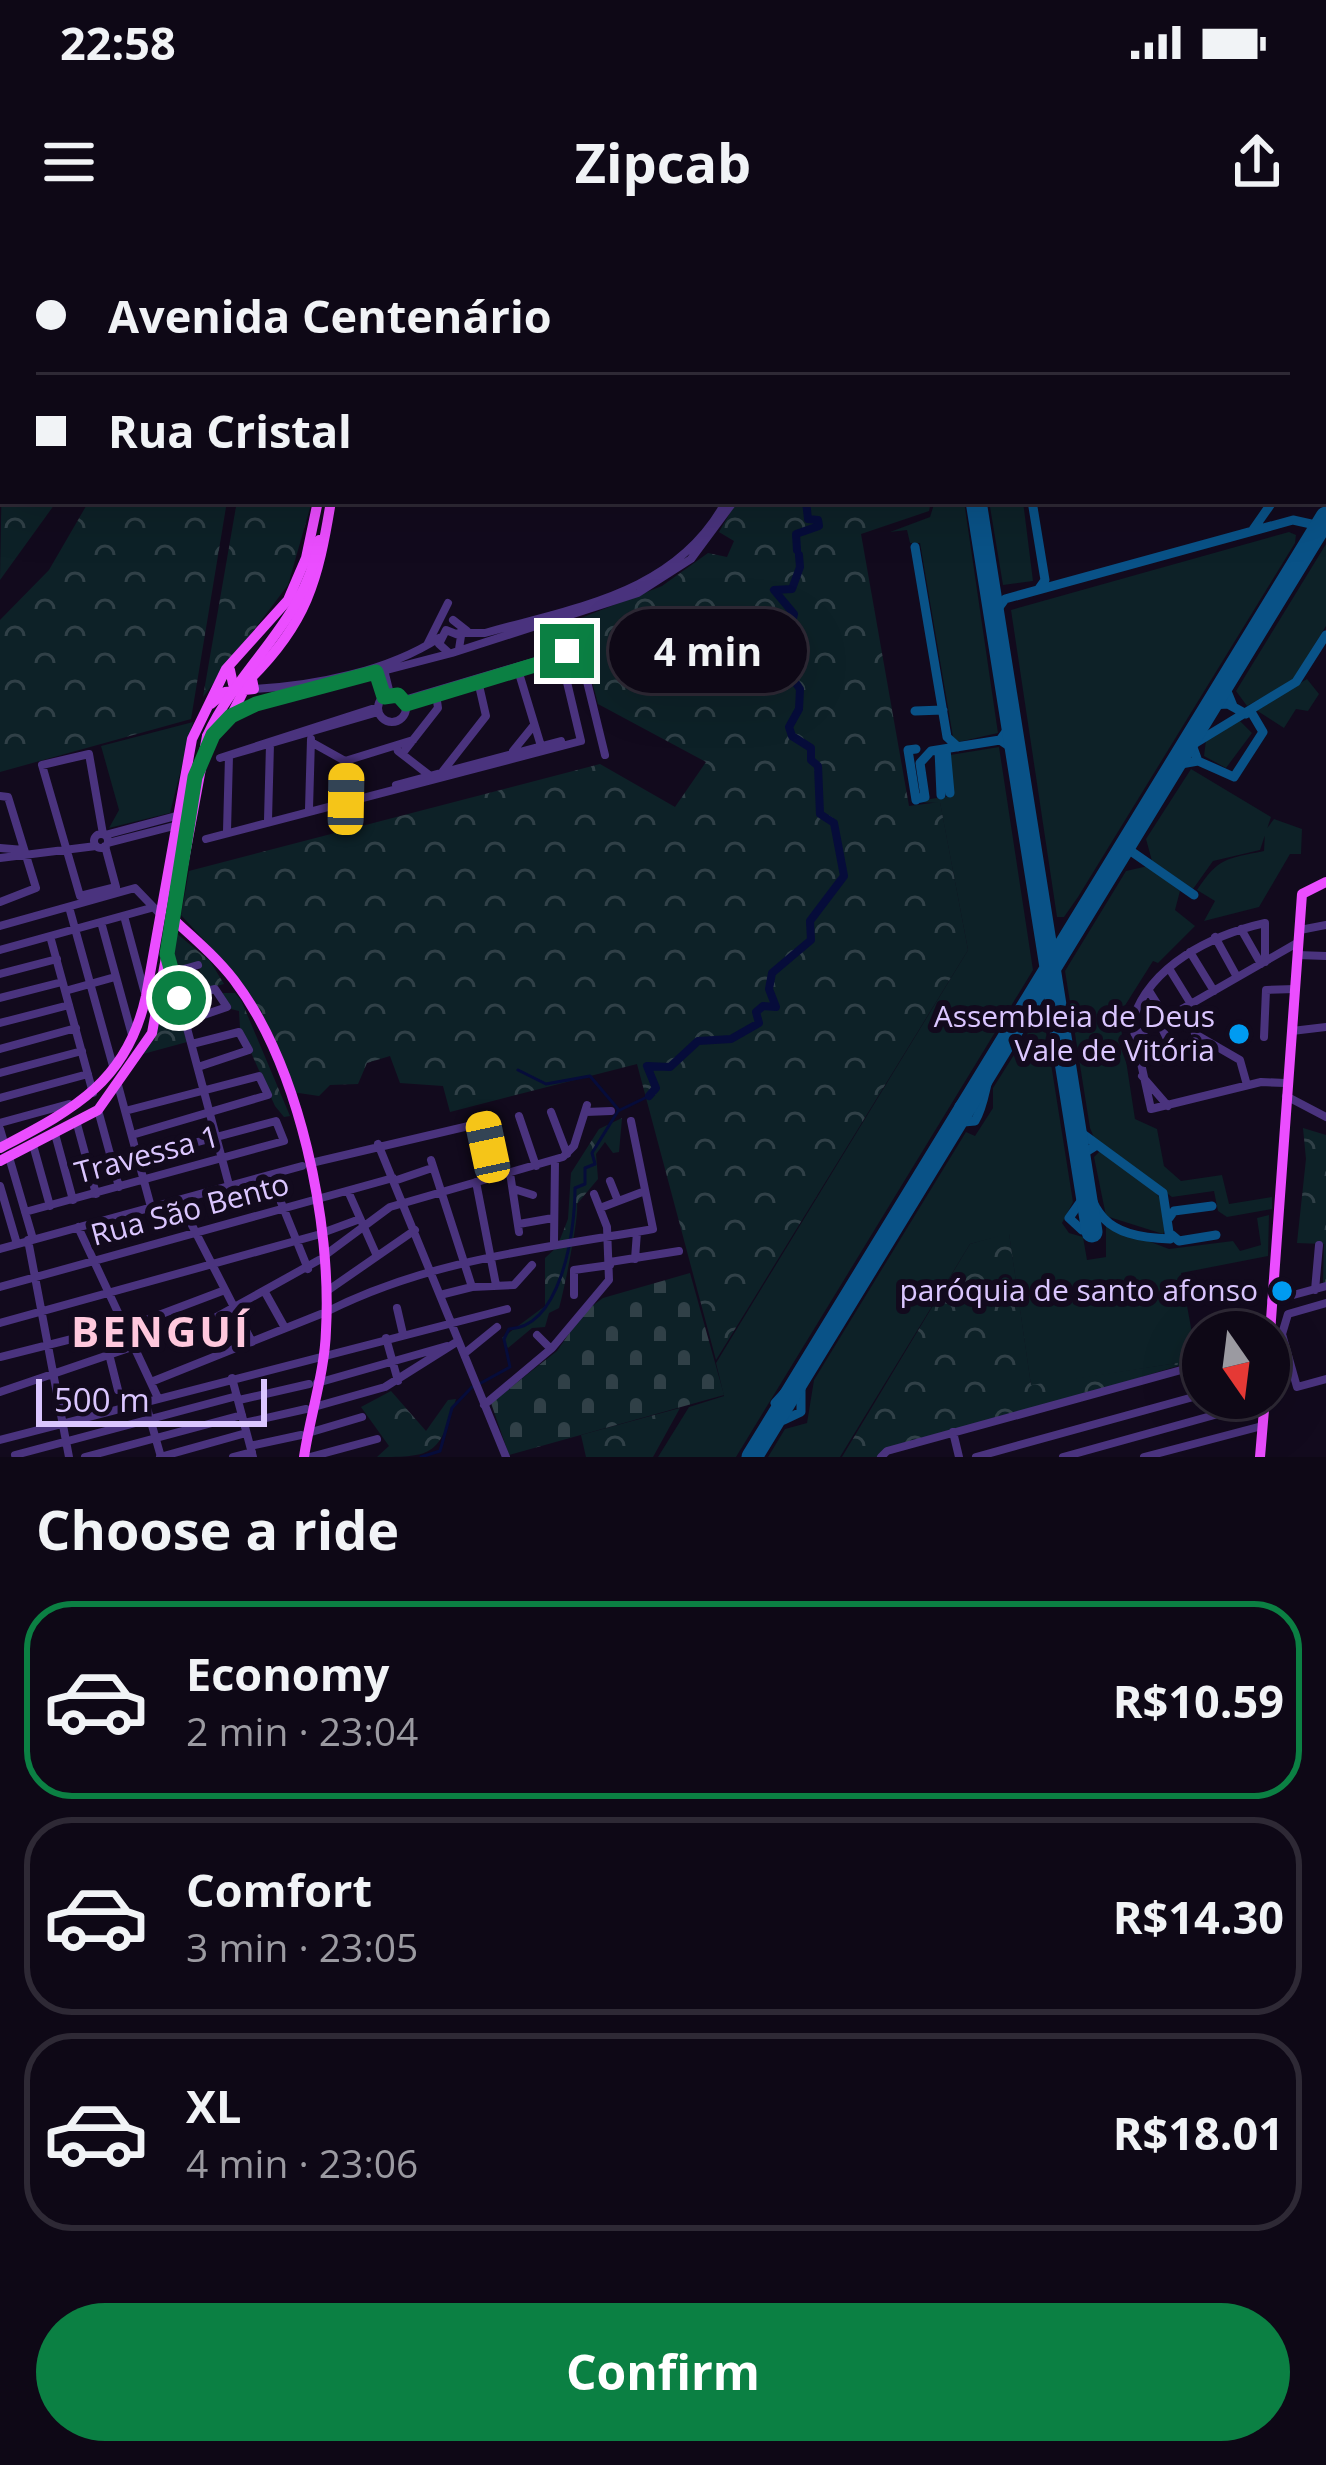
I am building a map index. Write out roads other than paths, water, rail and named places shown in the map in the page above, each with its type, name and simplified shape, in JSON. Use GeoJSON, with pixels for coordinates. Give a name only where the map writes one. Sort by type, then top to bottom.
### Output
{"type":"FeatureCollection","features":[{"type":"Feature","properties":{"kind":"main road"},"geometry":{"type":"LineString","coordinates":[[231,716],[306,609],[324,504]]}},
{"type":"Feature","properties":{"kind":"main road"},"geometry":{"type":"LineString","coordinates":[[181,788],[198,720],[217,683],[288,600],[324,504]]}},
{"type":"Feature","properties":{"kind":"main road"},"geometry":{"type":"LineString","coordinates":[[3,1153],[33,1145],[98,1111],[119,1087],[154,1028],[168,974],[170,934],[206,736],[236,684],[296,611],[319,540],[325,504]]}},
{"type":"Feature","properties":{"kind":"main road"},"geometry":{"type":"LineString","coordinates":[[244,649],[229,680],[250,685]]}},
{"type":"Feature","properties":{"kind":"main road"},"geometry":{"type":"LineString","coordinates":[[3,1153],[91,1097],[132,1036],[146,996],[169,823],[205,718],[220,694],[250,685]]}},
{"type":"Feature","properties":{"kind":"main road"},"geometry":{"type":"LineString","coordinates":[[1271,1311],[1285,1089],[1305,889],[1326,882]]}},
{"type":"Feature","properties":{"kind":"main road"},"geometry":{"type":"LineString","coordinates":[[174,911],[176,922],[221,965],[250,1005],[295,1115],[304,1165]]}},
{"type":"Feature","properties":{"kind":"main road"},"geometry":{"type":"LineString","coordinates":[[170,934],[184,935],[246,1007],[317,1200],[326,1291],[304,1457]]}},
{"type":"Feature","properties":{"kind":"main road"},"geometry":{"type":"LineString","coordinates":[[112,1066],[119,1087]]}},
{"type":"Feature","properties":{"kind":"main road"},"geometry":{"type":"LineString","coordinates":[[104,1078],[111,1077],[119,1087]]}},
{"type":"Feature","properties":{"kind":"main road"},"geometry":{"type":"LineString","coordinates":[[322,1258],[324,1313]]}},
{"type":"Feature","properties":{"kind":"main road"},"geometry":{"type":"LineString","coordinates":[[1260,1457],[1263,1419]]}},
{"type":"Feature","properties":{"kind":"street"},"geometry":{"type":"LineString","coordinates":[[250,685],[380,671],[454,651],[639,586],[669,569],[701,539],[728,504]]}},
{"type":"Feature","properties":{"kind":"street"},"geometry":{"type":"LineString","coordinates":[[427,646],[448,602]]}},
{"type":"Feature","properties":{"kind":"street"},"geometry":{"type":"LineString","coordinates":[[199,761],[231,716],[357,674],[427,646],[449,630],[474,634],[573,610]]}},
{"type":"Feature","properties":{"kind":"street"},"geometry":{"type":"LineString","coordinates":[[573,610],[605,755]]}},
{"type":"Feature","properties":{"kind":"street"},"geometry":{"type":"LineString","coordinates":[[453,620],[474,634]]}},
{"type":"Feature","properties":{"kind":"street"},"geometry":{"type":"LineString","coordinates":[[454,651],[459,633]]}},
{"type":"Feature","properties":{"kind":"street"},"geometry":{"type":"LineString","coordinates":[[439,638],[454,651]]}},
{"type":"Feature","properties":{"kind":"street"},"geometry":{"type":"LineString","coordinates":[[365,796],[206,839],[287,818],[327,807],[469,767],[580,739],[561,657],[405,702]]}},
{"type":"Feature","properties":{"kind":"street"},"geometry":{"type":"LineString","coordinates":[[387,695],[405,702],[539,661]]}},
{"type":"Feature","properties":{"kind":"street"},"geometry":{"type":"LineString","coordinates":[[518,670],[538,749]]}},
{"type":"Feature","properties":{"kind":"street"},"geometry":{"type":"LineString","coordinates":[[227,831],[223,756],[378,710],[387,695],[380,671]]}},
{"type":"Feature","properties":{"kind":"street"},"geometry":{"type":"LineString","coordinates":[[442,772],[486,716],[478,681]]}},
{"type":"Feature","properties":{"kind":"street"},"geometry":{"type":"LineString","coordinates":[[402,754],[438,708],[436,694]]}},
{"type":"Feature","properties":{"kind":"street"},"geometry":{"type":"LineString","coordinates":[[378,710],[394,722],[405,714],[405,702]]}},
{"type":"Feature","properties":{"kind":"street"},"geometry":{"type":"LineString","coordinates":[[248,748],[331,723]]}},
{"type":"Feature","properties":{"kind":"street"},"geometry":{"type":"LineString","coordinates":[[322,748],[331,723]]}},
{"type":"Feature","properties":{"kind":"street"},"geometry":{"type":"LineString","coordinates":[[512,753],[535,724]]}},
{"type":"Feature","properties":{"kind":"street"},"geometry":{"type":"LineString","coordinates":[[309,809],[311,730]]}},
{"type":"Feature","properties":{"kind":"street"},"geometry":{"type":"LineString","coordinates":[[311,742],[347,760],[412,740]]}},
{"type":"Feature","properties":{"kind":"street"},"geometry":{"type":"LineString","coordinates":[[268,820],[270,743]]}},
{"type":"Feature","properties":{"kind":"street"},"geometry":{"type":"LineString","coordinates":[[391,747],[426,779]]}},
{"type":"Feature","properties":{"kind":"street"},"geometry":{"type":"LineString","coordinates":[[426,779],[538,749]]}},
{"type":"Feature","properties":{"kind":"street"},"geometry":{"type":"LineString","coordinates":[[89,754],[102,840],[116,886],[82,897],[42,770],[46,764],[89,754]]}},
{"type":"Feature","properties":{"kind":"street"},"geometry":{"type":"LineString","coordinates":[[454,756],[469,767]]}},
{"type":"Feature","properties":{"kind":"street"},"geometry":{"type":"LineString","coordinates":[[346,799],[347,760]]}},
{"type":"Feature","properties":{"kind":"street"},"geometry":{"type":"LineString","coordinates":[[0,796],[9,798],[36,891],[0,902]]}},
{"type":"Feature","properties":{"kind":"street"},"geometry":{"type":"LineString","coordinates":[[0,858],[65,850],[169,823]]}},
{"type":"Feature","properties":{"kind":"street"},"geometry":{"type":"LineString","coordinates":[[0,848],[24,852]]}},
{"type":"Feature","properties":{"kind":"street"},"geometry":{"type":"LineString","coordinates":[[0,926],[138,889],[156,911]]}},
{"type":"Feature","properties":{"kind":"street"},"geometry":{"type":"LineString","coordinates":[[69,907],[112,1066]]}},
{"type":"Feature","properties":{"kind":"street"},"geometry":{"type":"LineString","coordinates":[[0,950],[156,911]]}},
{"type":"Feature","properties":{"kind":"street"},"geometry":{"type":"LineString","coordinates":[[124,916],[146,996]]}},
{"type":"Feature","properties":{"kind":"street"},"geometry":{"type":"LineString","coordinates":[[101,922],[132,1036]]}},
{"type":"Feature","properties":{"kind":"street"},"geometry":{"type":"LineString","coordinates":[[1263,963],[1265,923],[1214,936],[1149,991],[1132,1018],[1149,1108],[1247,1085],[1285,1089],[1326,1117]]}},
{"type":"Feature","properties":{"kind":"street"},"geometry":{"type":"LineString","coordinates":[[1136,1036],[1326,925]]}},
{"type":"Feature","properties":{"kind":"street"},"geometry":{"type":"LineString","coordinates":[[1241,929],[1263,963]]}},
{"type":"Feature","properties":{"kind":"street"},"geometry":{"type":"LineString","coordinates":[[50,936],[91,1097],[0,1126],[3,1153],[31,1240],[69,1457]]}},
{"type":"Feature","properties":{"kind":"street"},"geometry":{"type":"LineString","coordinates":[[1214,936],[1237,977]]}},
{"type":"Feature","properties":{"kind":"street"},"geometry":{"type":"LineString","coordinates":[[1299,942],[1326,956]]}},
{"type":"Feature","properties":{"kind":"street"},"geometry":{"type":"LineString","coordinates":[[1190,952],[1214,991]]}},
{"type":"Feature","properties":{"kind":"street"},"geometry":{"type":"LineString","coordinates":[[0,974],[57,959]]}},
{"type":"Feature","properties":{"kind":"street"},"geometry":{"type":"LineString","coordinates":[[198,965],[168,974],[186,1021],[229,1185]]}},
{"type":"Feature","properties":{"kind":"street"},"geometry":{"type":"LineString","coordinates":[[1170,970],[1190,1005],[1195,1034],[1240,1060],[1247,1085]]}},
{"type":"Feature","properties":{"kind":"street"},"geometry":{"type":"LineString","coordinates":[[0,998],[115,977]]}},
{"type":"Feature","properties":{"kind":"street"},"geometry":{"type":"LineString","coordinates":[[179,998],[215,989],[226,1010],[186,1021]]}},
{"type":"Feature","properties":{"kind":"street"},"geometry":{"type":"LineString","coordinates":[[1264,1037],[1266,990],[1294,989]]}},
{"type":"Feature","properties":{"kind":"street"},"geometry":{"type":"LineString","coordinates":[[1140,1061],[1170,1045],[1149,991]]}},
{"type":"Feature","properties":{"kind":"street"},"geometry":{"type":"LineString","coordinates":[[0,1023],[69,1005]]}},
{"type":"Feature","properties":{"kind":"street"},"geometry":{"type":"LineString","coordinates":[[1291,1031],[1326,1027]]}},
{"type":"Feature","properties":{"kind":"street"},"geometry":{"type":"LineString","coordinates":[[0,1049],[76,1028]]}},
{"type":"Feature","properties":{"kind":"street"},"geometry":{"type":"LineString","coordinates":[[192,1044],[239,1032],[248,1054],[198,1067]]}},
{"type":"Feature","properties":{"kind":"street"},"geometry":{"type":"LineString","coordinates":[[0,1073],[82,1051]]}},
{"type":"Feature","properties":{"kind":"street"},"geometry":{"type":"LineString","coordinates":[[0,1098],[88,1074]]}},
{"type":"Feature","properties":{"kind":"street"},"geometry":{"type":"LineString","coordinates":[[125,1111],[259,1076],[267,1098],[132,1135]]}},
{"type":"Feature","properties":{"kind":"street"},"geometry":{"type":"LineString","coordinates":[[1142,1076],[1168,1106]]}},
{"type":"Feature","properties":{"kind":"street"},"geometry":{"type":"LineString","coordinates":[[119,1087],[151,1207]]}},
{"type":"Feature","properties":{"kind":"street"},"geometry":{"type":"LineString","coordinates":[[0,1323],[110,1296],[555,1161],[567,1154],[586,1108],[610,1111]]}},
{"type":"Feature","properties":{"kind":"street"},"geometry":{"type":"LineString","coordinates":[[98,1111],[119,1187]]}},
{"type":"Feature","properties":{"kind":"street"},"geometry":{"type":"LineString","coordinates":[[551,1112],[567,1154]]}},
{"type":"Feature","properties":{"kind":"street"},"geometry":{"type":"LineString","coordinates":[[519,1116],[536,1166]]}},
{"type":"Feature","properties":{"kind":"street","name":"Travessa 1"},"geometry":{"type":"LineString","coordinates":[[25,1212],[282,1144],[276,1120],[217,1136]]}},
{"type":"Feature","properties":{"kind":"street"},"geometry":{"type":"LineString","coordinates":[[151,1382],[429,1269],[655,1226],[631,1121]]}},
{"type":"Feature","properties":{"kind":"street"},"geometry":{"type":"LineString","coordinates":[[0,1249],[379,1144],[487,1122],[496,1177]]}},
{"type":"Feature","properties":{"kind":"street"},"geometry":{"type":"LineString","coordinates":[[76,1124],[96,1194]]}},
{"type":"Feature","properties":{"kind":"street"},"geometry":{"type":"LineString","coordinates":[[55,1134],[73,1200]]}},
{"type":"Feature","properties":{"kind":"street"},"geometry":{"type":"LineString","coordinates":[[138,1158],[217,1136]]}},
{"type":"Feature","properties":{"kind":"street"},"geometry":{"type":"LineString","coordinates":[[379,1144],[506,1457]]}},
{"type":"Feature","properties":{"kind":"street"},"geometry":{"type":"LineString","coordinates":[[33,1145],[50,1206]]}},
{"type":"Feature","properties":{"kind":"street"},"geometry":{"type":"LineString","coordinates":[[554,1242],[555,1161]]}},
{"type":"Feature","properties":{"kind":"street","name":"Rua São Bento"},"geometry":{"type":"LineString","coordinates":[[0,1287],[394,1180],[432,1164],[442,1193]]}},
{"type":"Feature","properties":{"kind":"street"},"geometry":{"type":"LineString","coordinates":[[510,1173],[519,1228],[553,1218]]}},
{"type":"Feature","properties":{"kind":"street"},"geometry":{"type":"LineString","coordinates":[[270,1175],[308,1269]]}},
{"type":"Feature","properties":{"kind":"street"},"geometry":{"type":"LineString","coordinates":[[610,1181],[618,1201]]}},
{"type":"Feature","properties":{"kind":"street"},"geometry":{"type":"LineString","coordinates":[[476,1182],[496,1285]]}},
{"type":"Feature","properties":{"kind":"street"},"geometry":{"type":"LineString","coordinates":[[0,1186],[17,1244]]}},
{"type":"Feature","properties":{"kind":"street"},"geometry":{"type":"LineString","coordinates":[[514,1189],[532,1196]]}},
{"type":"Feature","properties":{"kind":"street"},"geometry":{"type":"LineString","coordinates":[[348,1191],[376,1254]]}},
{"type":"Feature","properties":{"kind":"street"},"geometry":{"type":"LineString","coordinates":[[600,1208],[645,1191]]}},
{"type":"Feature","properties":{"kind":"street"},"geometry":{"type":"LineString","coordinates":[[442,1193],[472,1287]]}},
{"type":"Feature","properties":{"kind":"street"},"geometry":{"type":"LineString","coordinates":[[484,1405],[551,1349],[577,1313],[595,1300],[610,1266],[608,1237],[594,1194]]}},
{"type":"Feature","properties":{"kind":"street"},"geometry":{"type":"LineString","coordinates":[[179,1200],[252,1342]]}},
{"type":"Feature","properties":{"kind":"street"},"geometry":{"type":"LineString","coordinates":[[0,1392],[136,1349],[236,1310],[308,1269],[361,1222]]}},
{"type":"Feature","properties":{"kind":"street"},"geometry":{"type":"LineString","coordinates":[[78,1226],[158,1398]]}},
{"type":"Feature","properties":{"kind":"street"},"geometry":{"type":"LineString","coordinates":[[326,1291],[415,1230]]}},
{"type":"Feature","properties":{"kind":"street"},"geometry":{"type":"LineString","coordinates":[[635,1259],[637,1232]]}},
{"type":"Feature","properties":{"kind":"street"},"geometry":{"type":"LineString","coordinates":[[1315,1290],[1319,1245]]}},
{"type":"Feature","properties":{"kind":"street"},"geometry":{"type":"LineString","coordinates":[[574,1294],[577,1268],[679,1251]]}},
{"type":"Feature","properties":{"kind":"street"},"geometry":{"type":"LineString","coordinates":[[440,1295],[517,1284],[532,1265]]}},
{"type":"Feature","properties":{"kind":"street"},"geometry":{"type":"LineString","coordinates":[[1271,1301],[1326,1286]]}},
{"type":"Feature","properties":{"kind":"street"},"geometry":{"type":"LineString","coordinates":[[0,1357],[124,1326],[225,1289]]}},
{"type":"Feature","properties":{"kind":"street"},"geometry":{"type":"LineString","coordinates":[[266,1294],[286,1328]]}},
{"type":"Feature","properties":{"kind":"street"},"geometry":{"type":"LineString","coordinates":[[1326,1303],[1284,1317],[1282,1334],[1298,1387],[1326,1379]]}},
{"type":"Feature","properties":{"kind":"street"},"geometry":{"type":"LineString","coordinates":[[397,1308],[403,1334]]}},
{"type":"Feature","properties":{"kind":"street"},"geometry":{"type":"LineString","coordinates":[[457,1342],[313,1383],[16,1456],[4,1439],[318,1354],[507,1309]]}},
{"type":"Feature","properties":{"kind":"street"},"geometry":{"type":"LineString","coordinates":[[465,1353],[496,1327]]}},
{"type":"Feature","properties":{"kind":"street"},"geometry":{"type":"LineString","coordinates":[[537,1334],[551,1349]]}},
{"type":"Feature","properties":{"kind":"street"},"geometry":{"type":"LineString","coordinates":[[386,1338],[398,1381]]}},
{"type":"Feature","properties":{"kind":"street"},"geometry":{"type":"LineString","coordinates":[[85,1457],[309,1408],[398,1381],[457,1342]]}},
{"type":"Feature","properties":{"kind":"street"},"geometry":{"type":"LineString","coordinates":[[110,1358],[118,1390]]}},
{"type":"Feature","properties":{"kind":"street"},"geometry":{"type":"LineString","coordinates":[[881,1457],[886,1450],[1182,1369]]}},
{"type":"Feature","properties":{"kind":"street"},"geometry":{"type":"LineString","coordinates":[[232,1378],[252,1452]]}},
{"type":"Feature","properties":{"kind":"street"},"geometry":{"type":"LineString","coordinates":[[976,1457],[1182,1401]]}},
{"type":"Feature","properties":{"kind":"street"},"geometry":{"type":"LineString","coordinates":[[145,1402],[160,1457],[244,1423]]}},
{"type":"Feature","properties":{"kind":"street"},"geometry":{"type":"LineString","coordinates":[[233,1457],[362,1418]]}},
{"type":"Feature","properties":{"kind":"street"},"geometry":{"type":"LineString","coordinates":[[1063,1457],[1195,1419]]}},
{"type":"Feature","properties":{"kind":"street"},"geometry":{"type":"LineString","coordinates":[[1144,1457],[1263,1425]]}},
{"type":"Feature","properties":{"kind":"street"},"geometry":{"type":"LineString","coordinates":[[952,1432],[959,1457]]}},
{"type":"Feature","properties":{"kind":"street"},"geometry":{"type":"LineString","coordinates":[[304,1457],[377,1439]]}},
{"type":"Feature","properties":{"kind":"waterway"},"geometry":{"type":"LineString","coordinates":[[797,550],[796,534],[819,526],[818,520],[808,519],[806,504]]}},
{"type":"Feature","properties":{"kind":"waterway"},"geometry":{"type":"LineString","coordinates":[[649,1096],[656,1088],[647,1066],[670,1067],[698,1041],[731,1039],[759,1023],[756,1012],[763,1006],[776,1007],[769,989],[772,973],[811,940],[810,921],[844,876],[834,823],[820,814],[818,766],[811,760],[811,748],[792,736],[789,727],[799,709],[800,689],[784,660],[794,614],[774,590],[792,589],[799,555]]}},
{"type":"Feature","properties":{"kind":"waterway"},"geometry":{"type":"LineString","coordinates":[[518,1070],[546,1084],[590,1076],[618,1109]]}},
{"type":"Feature","properties":{"kind":"waterway"},"geometry":{"type":"LineString","coordinates":[[481,1383],[510,1367],[504,1339],[509,1329],[541,1313],[552,1296],[568,1253],[575,1188],[585,1184],[585,1168],[595,1164],[592,1153],[618,1111],[649,1096]]}},
{"type":"Feature","properties":{"kind":"waterway"},"geometry":{"type":"LineString","coordinates":[[421,1457],[440,1451],[452,1408],[472,1387]]}},
{"type":"Feature","properties":{"kind":"place","name":"Assembleia de Deus Vale de Vitória"},"geometry":{"type":"Point","coordinates":[1239,1034]}},
{"type":"Feature","properties":{"kind":"place","name":"paróquia de santo afonso"},"geometry":{"type":"Point","coordinates":[1282,1291]}},
{"type":"Feature","properties":{"kind":"district","name":"BENGUÍ"},"geometry":{"type":"Point","coordinates":[161,1332]}}]}
